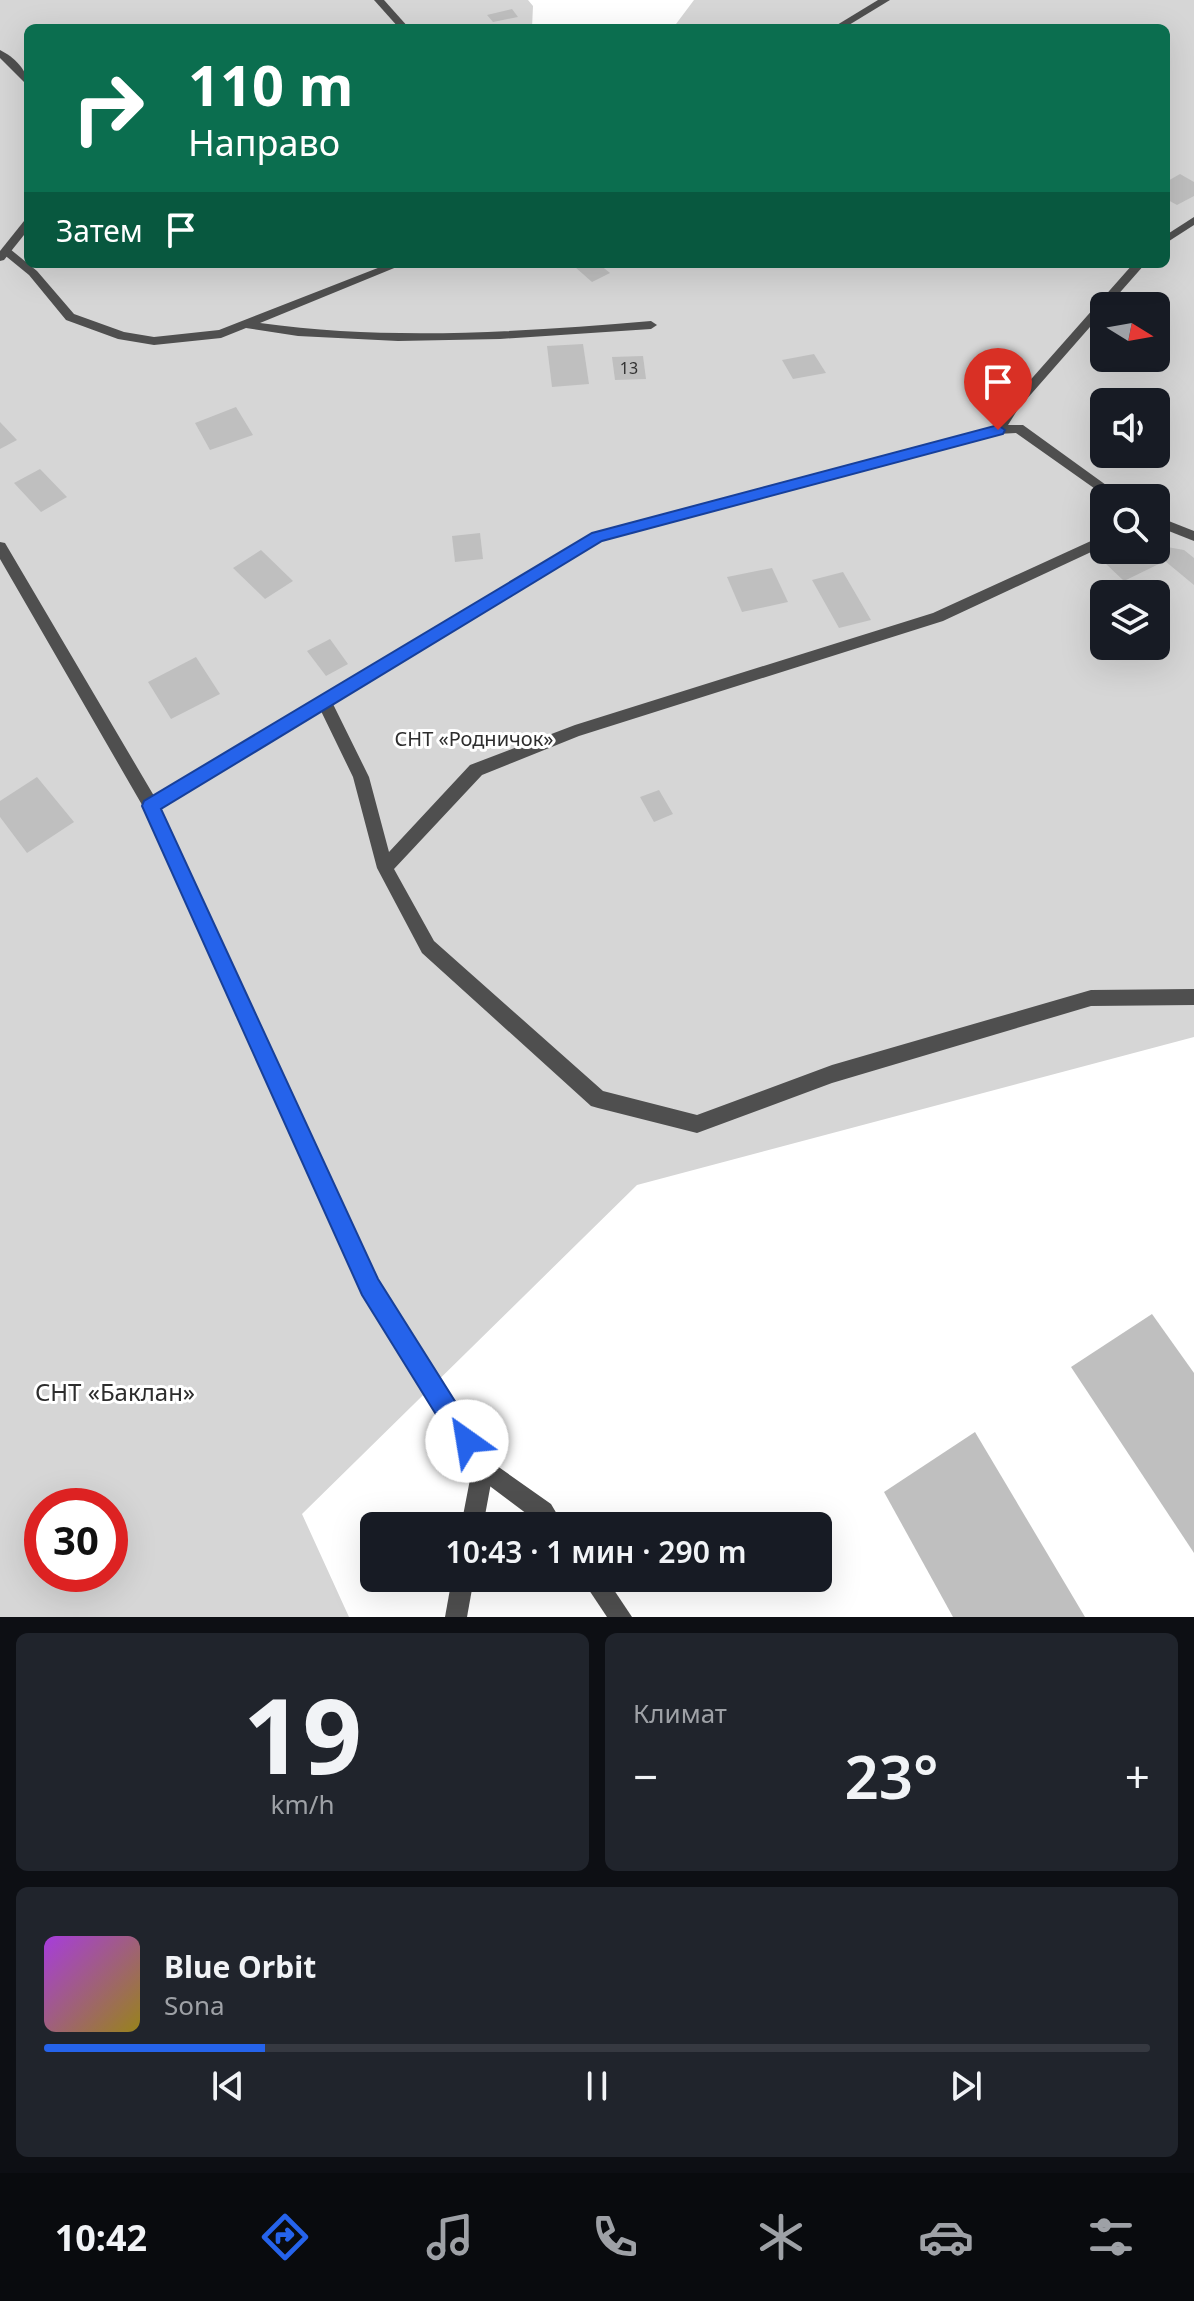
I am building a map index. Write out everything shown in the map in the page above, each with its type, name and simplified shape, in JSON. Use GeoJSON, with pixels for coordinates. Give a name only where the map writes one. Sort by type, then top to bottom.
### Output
{"type":"FeatureCollection","features":[{"type":"Feature","properties":{"kind":"street"},"geometry":{"type":"LineString","coordinates":[[379,0],[400,24]]}},
{"type":"Feature","properties":{"kind":"street"},"geometry":{"type":"LineString","coordinates":[[844,24],[885,0]]}},
{"type":"Feature","properties":{"kind":"street"},"geometry":{"type":"LineString","coordinates":[[0,53],[24,78]]}},
{"type":"Feature","properties":{"kind":"street"},"geometry":{"type":"LineString","coordinates":[[1170,237],[1194,220]]}},
{"type":"Feature","properties":{"kind":"street"},"geometry":{"type":"LineString","coordinates":[[24,228],[3,254],[24,267]]}},
{"type":"Feature","properties":{"kind":"street"},"geometry":{"type":"LineString","coordinates":[[25,268],[33,273],[70,317],[122,336],[154,341],[221,334],[388,268]]}},
{"type":"Feature","properties":{"kind":"street"},"geometry":{"type":"LineString","coordinates":[[998,430],[1014,406],[1135,268]]}},
{"type":"Feature","properties":{"kind":"street"},"geometry":{"type":"LineString","coordinates":[[246,325],[299,334],[507,337],[651,325]]}},
{"type":"Feature","properties":{"kind":"street"},"geometry":{"type":"LineString","coordinates":[[151,806],[598,537],[998,430],[1018,428],[1097,484]]}},
{"type":"Feature","properties":{"kind":"street"},"geometry":{"type":"LineString","coordinates":[[1170,527],[1194,536]]}},
{"type":"Feature","properties":{"kind":"street"},"geometry":{"type":"LineString","coordinates":[[385,868],[476,770],[575,731],[938,617],[1090,546]]}},
{"type":"Feature","properties":{"kind":"street"},"geometry":{"type":"LineString","coordinates":[[0,547],[151,806],[370,1287],[483,1467],[543,1512]]}},
{"type":"Feature","properties":{"kind":"street"},"geometry":{"type":"LineString","coordinates":[[324,702],[361,777],[385,868],[428,947],[598,1099],[697,1124],[832,1074],[1091,998],[1194,997]]}},
{"type":"Feature","properties":{"kind":"street"},"geometry":{"type":"LineString","coordinates":[[475,1512],[483,1467]]}},
{"type":"Feature","properties":{"kind":"street"},"geometry":{"type":"LineString","coordinates":[[456,1617],[460,1592]]}},
{"type":"Feature","properties":{"kind":"street"},"geometry":{"type":"LineString","coordinates":[[602,1592],[621,1617]]}},
{"type":"Feature","properties":{"kind":"green space","name":"СНТ «Родничок»"},"geometry":{"type":"Polygon","coordinates":[[[0,0],[528,0],[533,6],[532,24],[24,24],[24,268],[1170,268],[1170,24],[676,24],[694,0],[1194,0],[1194,1037],[637,1185],[302,1514],[349,1617],[0,1617],[0,0]]]}},
{"type":"Feature","properties":{"kind":"building"},"geometry":{"type":"Polygon","coordinates":[[[512,9],[518,17],[493,22],[487,15],[512,9]]]}},
{"type":"Feature","properties":{"kind":"building"},"geometry":{"type":"Polygon","coordinates":[[[1180,174],[1194,182],[1194,196],[1177,205],[1170,201],[1170,180],[1180,174]]]}},
{"type":"Feature","properties":{"kind":"building"},"geometry":{"type":"Polygon","coordinates":[[[576,268],[604,268],[610,273],[592,282],[576,268]]]}},
{"type":"Feature","properties":{"kind":"building"},"geometry":{"type":"Polygon","coordinates":[[[583,344],[589,384],[552,387],[547,346],[583,344]]]}},
{"type":"Feature","properties":{"kind":"building"},"geometry":{"type":"Polygon","coordinates":[[[814,354],[826,373],[793,379],[782,360],[814,354]]]}},
{"type":"Feature","properties":{"kind":"building"},"geometry":{"type":"Polygon","coordinates":[[[643,356],[646,379],[615,380],[612,357],[643,356]]]}},
{"type":"Feature","properties":{"kind":"building"},"geometry":{"type":"Polygon","coordinates":[[[236,407],[253,435],[210,450],[195,423],[236,407]]]}},
{"type":"Feature","properties":{"kind":"building"},"geometry":{"type":"Polygon","coordinates":[[[0,422],[17,440],[0,449],[0,422]]]}},
{"type":"Feature","properties":{"kind":"building"},"geometry":{"type":"Polygon","coordinates":[[[40,469],[67,497],[41,512],[14,483],[40,469]]]}},
{"type":"Feature","properties":{"kind":"building"},"geometry":{"type":"Polygon","coordinates":[[[480,533],[483,559],[455,562],[452,536],[480,533]]]}},
{"type":"Feature","properties":{"kind":"building"},"geometry":{"type":"Polygon","coordinates":[[[1170,548],[1184,550],[1194,558],[1194,585],[1169,564],[1170,548]]]}},
{"type":"Feature","properties":{"kind":"building"},"geometry":{"type":"Polygon","coordinates":[[[261,550],[293,581],[265,599],[233,568],[261,550]]]}},
{"type":"Feature","properties":{"kind":"building"},"geometry":{"type":"Polygon","coordinates":[[[1106,564],[1159,564],[1126,580],[1106,564]]]}},
{"type":"Feature","properties":{"kind":"building"},"geometry":{"type":"Polygon","coordinates":[[[772,568],[788,602],[742,612],[727,577],[772,568]]]}},
{"type":"Feature","properties":{"kind":"building"},"geometry":{"type":"Polygon","coordinates":[[[843,572],[871,620],[839,628],[812,580],[843,572]]]}},
{"type":"Feature","properties":{"kind":"building"},"geometry":{"type":"Polygon","coordinates":[[[330,639],[348,664],[326,676],[307,651],[330,639]]]}},
{"type":"Feature","properties":{"kind":"building"},"geometry":{"type":"Polygon","coordinates":[[[196,657],[220,694],[171,719],[148,682],[196,657]]]}},
{"type":"Feature","properties":{"kind":"building"},"geometry":{"type":"Polygon","coordinates":[[[37,777],[74,822],[27,853],[0,817],[0,801],[37,777]]]}},
{"type":"Feature","properties":{"kind":"building"},"geometry":{"type":"Polygon","coordinates":[[[659,790],[673,814],[654,822],[640,797],[659,790]]]}},
{"type":"Feature","properties":{"kind":"building"},"geometry":{"type":"Polygon","coordinates":[[[1152,1314],[1194,1373],[1194,1553],[1071,1367],[1152,1314]]]}},
{"type":"Feature","properties":{"kind":"building"},"geometry":{"type":"Polygon","coordinates":[[[975,1432],[1085,1617],[953,1617],[884,1492],[975,1432]]]}},
{"type":"Feature","properties":{"kind":"route"},"geometry":{"type":"LineString","coordinates":[[467,1441],[370,1287],[151,806],[598,537],[998,430]]}},
{"type":"Feature","properties":{"kind":"park label","name":"СНТ «Баклан»"},"geometry":{"type":"Point","coordinates":[115,1393]}}]}
